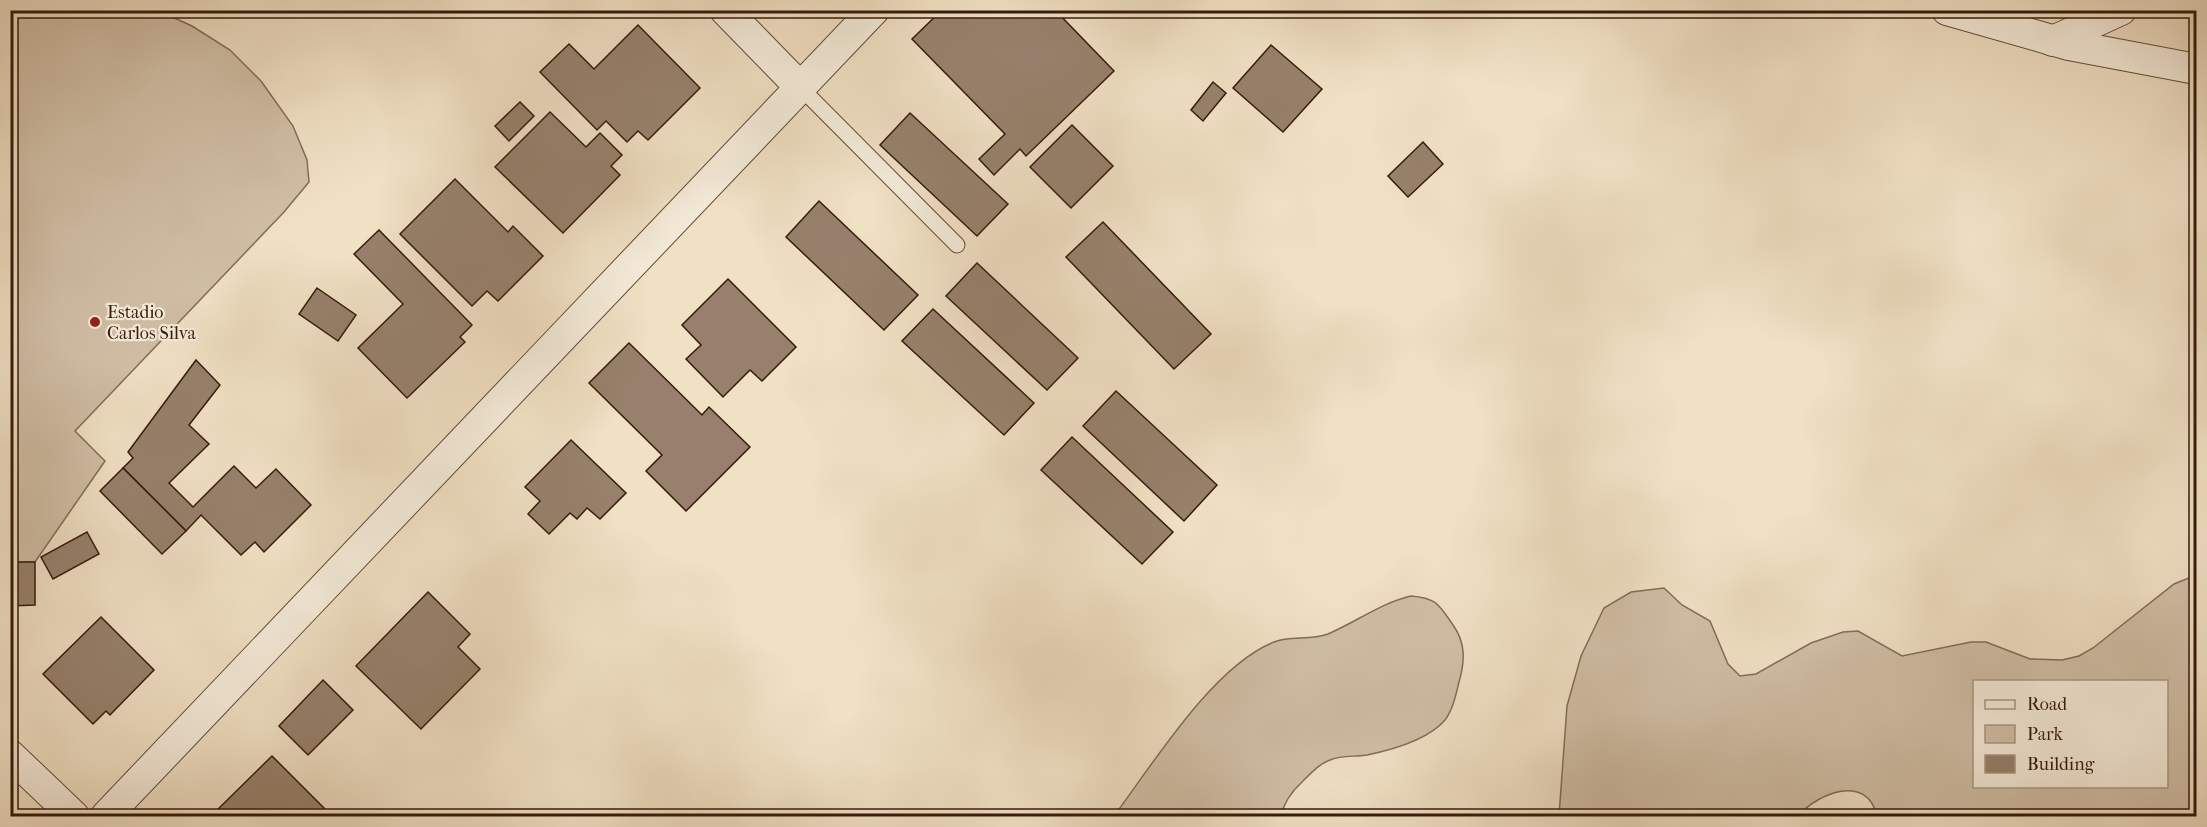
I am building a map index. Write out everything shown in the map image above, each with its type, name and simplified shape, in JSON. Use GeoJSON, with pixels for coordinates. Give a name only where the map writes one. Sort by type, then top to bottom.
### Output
{"type":"FeatureCollection","features":[{"type":"Feature","properties":{"kind":"street"},"geometry":{"type":"LineString","coordinates":[[725,10],[800,87]]}},
{"type":"Feature","properties":{"kind":"street"},"geometry":{"type":"LineString","coordinates":[[106,816],[874,10]]}},
{"type":"Feature","properties":{"kind":"street"},"geometry":{"type":"LineString","coordinates":[[1947,10],[2053,40],[2196,69]]}},
{"type":"Feature","properties":{"kind":"street"},"geometry":{"type":"LineString","coordinates":[[2053,40],[2121,10]]}},
{"type":"Feature","properties":{"kind":"street"},"geometry":{"type":"LineString","coordinates":[[10,755],[74,816]]}},
{"type":"Feature","properties":{"kind":"lane"},"geometry":{"type":"LineString","coordinates":[[800,87],[957,244]]}},
{"type":"Feature","properties":{"kind":"green space","name":"Estadio Carlos Silva"},"geometry":{"type":"Polygon","coordinates":[[[10,11],[159,11],[192,26],[230,50],[261,81],[293,126],[307,160],[309,182],[284,212],[75,431],[105,461],[35,562],[10,562],[10,11]]]}},
{"type":"Feature","properties":{"kind":"green space"},"geometry":{"type":"Polygon","coordinates":[[[2196,575],[2196,816],[1877,816],[1872,803],[1863,795],[1853,791],[1841,791],[1817,800],[1798,816],[1559,816],[1567,706],[1581,656],[1604,608],[1631,592],[1664,588],[1682,605],[1710,621],[1728,664],[1740,676],[1756,674],[1811,643],[1843,632],[1858,631],[1902,656],[1971,642],[1986,642],[2030,659],[2062,660],[2079,656],[2093,648],[2174,584],[2196,575]]]}},
{"type":"Feature","properties":{"kind":"green space"},"geometry":{"type":"Polygon","coordinates":[[[1411,596],[1427,599],[1436,604],[1457,632],[1462,645],[1462,667],[1454,702],[1448,716],[1438,727],[1419,739],[1398,747],[1367,755],[1334,758],[1326,762],[1315,769],[1294,790],[1281,816],[1114,816],[1186,718],[1229,672],[1251,654],[1280,640],[1328,634],[1379,608],[1411,596]]]}},
{"type":"Feature","properties":{"kind":"building"},"geometry":{"type":"Polygon","coordinates":[[[942,10],[1041,10],[1043,13],[1045,10],[1055,10],[1114,71],[1026,156],[1020,149],[994,175],[979,159],[1005,134],[912,39],[942,10]]]}},
{"type":"Feature","properties":{"kind":"building"},"geometry":{"type":"Polygon","coordinates":[[[638,25],[700,88],[648,140],[638,131],[627,142],[606,121],[597,130],[540,72],[569,44],[594,69],[638,25]]]}},
{"type":"Feature","properties":{"kind":"building"},"geometry":{"type":"Polygon","coordinates":[[[1271,45],[1322,89],[1283,132],[1233,88],[1271,45]]]}},
{"type":"Feature","properties":{"kind":"building"},"geometry":{"type":"Polygon","coordinates":[[[1213,82],[1226,93],[1203,121],[1191,110],[1213,82]]]}},
{"type":"Feature","properties":{"kind":"building"},"geometry":{"type":"Polygon","coordinates":[[[520,102],[534,116],[509,141],[495,126],[520,102]]]}},
{"type":"Feature","properties":{"kind":"building"},"geometry":{"type":"Polygon","coordinates":[[[550,112],[586,147],[600,133],[622,155],[611,166],[620,175],[563,233],[495,167],[550,112]]]}},
{"type":"Feature","properties":{"kind":"building"},"geometry":{"type":"Polygon","coordinates":[[[910,113],[1008,204],[977,236],[880,145],[910,113]]]}},
{"type":"Feature","properties":{"kind":"building"},"geometry":{"type":"Polygon","coordinates":[[[1072,125],[1113,166],[1071,208],[1030,167],[1072,125]]]}},
{"type":"Feature","properties":{"kind":"building"},"geometry":{"type":"Polygon","coordinates":[[[1423,142],[1443,164],[1408,197],[1388,176],[1423,142]]]}},
{"type":"Feature","properties":{"kind":"building"},"geometry":{"type":"Polygon","coordinates":[[[455,179],[508,232],[513,226],[543,256],[498,301],[487,291],[472,306],[400,234],[455,179]]]}},
{"type":"Feature","properties":{"kind":"building"},"geometry":{"type":"Polygon","coordinates":[[[819,201],[918,295],[884,330],[786,237],[819,201]]]}},
{"type":"Feature","properties":{"kind":"building"},"geometry":{"type":"Polygon","coordinates":[[[1103,222],[1211,334],[1174,369],[1066,257],[1103,222]]]}},
{"type":"Feature","properties":{"kind":"building"},"geometry":{"type":"Polygon","coordinates":[[[379,230],[472,325],[460,337],[465,342],[407,398],[358,348],[403,304],[354,254],[379,230]]]}},
{"type":"Feature","properties":{"kind":"building"},"geometry":{"type":"Polygon","coordinates":[[[977,263],[1078,358],[1047,390],[946,296],[977,263]]]}},
{"type":"Feature","properties":{"kind":"building"},"geometry":{"type":"Polygon","coordinates":[[[728,279],[796,347],[762,381],[750,370],[723,397],[686,359],[701,345],[682,325],[728,279]]]}},
{"type":"Feature","properties":{"kind":"building"},"geometry":{"type":"Polygon","coordinates":[[[317,288],[356,315],[338,341],[299,314],[317,288]]]}},
{"type":"Feature","properties":{"kind":"building"},"geometry":{"type":"Polygon","coordinates":[[[933,309],[1034,403],[1004,435],[902,341],[933,309]]]}},
{"type":"Feature","properties":{"kind":"building"},"geometry":{"type":"Polygon","coordinates":[[[629,343],[702,415],[709,407],[750,447],[686,511],[646,471],[662,455],[589,383],[629,343]]]}},
{"type":"Feature","properties":{"kind":"building"},"geometry":{"type":"Polygon","coordinates":[[[196,360],[220,385],[189,425],[209,444],[169,483],[193,507],[234,466],[256,488],[276,469],[311,505],[264,552],[255,542],[241,555],[201,515],[186,531],[123,468],[133,458],[128,452],[196,360]]]}},
{"type":"Feature","properties":{"kind":"building"},"geometry":{"type":"Polygon","coordinates":[[[1116,391],[1217,485],[1184,521],[1083,426],[1116,391]]]}},
{"type":"Feature","properties":{"kind":"building"},"geometry":{"type":"Polygon","coordinates":[[[1072,437],[1173,532],[1142,564],[1041,470],[1072,437]]]}},
{"type":"Feature","properties":{"kind":"building"},"geometry":{"type":"Polygon","coordinates":[[[571,440],[626,493],[600,519],[587,508],[577,519],[570,513],[549,534],[528,514],[540,501],[525,487],[571,440]]]}},
{"type":"Feature","properties":{"kind":"building"},"geometry":{"type":"Polygon","coordinates":[[[123,468],[186,531],[162,554],[100,491],[123,468]]]}},
{"type":"Feature","properties":{"kind":"building"},"geometry":{"type":"Polygon","coordinates":[[[87,532],[99,554],[53,579],[41,557],[87,532]]]}},
{"type":"Feature","properties":{"kind":"building"},"geometry":{"type":"Polygon","coordinates":[[[10,562],[35,562],[35,605],[10,606],[10,562]]]}},
{"type":"Feature","properties":{"kind":"building"},"geometry":{"type":"Polygon","coordinates":[[[428,592],[470,634],[458,647],[480,669],[421,729],[356,666],[428,592]]]}},
{"type":"Feature","properties":{"kind":"building"},"geometry":{"type":"Polygon","coordinates":[[[101,617],[154,670],[110,715],[106,711],[93,724],[43,674],[101,617]]]}},
{"type":"Feature","properties":{"kind":"building"},"geometry":{"type":"Polygon","coordinates":[[[323,680],[353,710],[308,755],[279,726],[323,680]]]}},
{"type":"Feature","properties":{"kind":"building"},"geometry":{"type":"Polygon","coordinates":[[[272,756],[332,816],[215,816],[213,814],[272,756]]]}},
{"type":"Feature","properties":{"kind":"place","name":"Estadio Carlos Silva"},"geometry":{"type":"Point","coordinates":[95,322]}}]}
